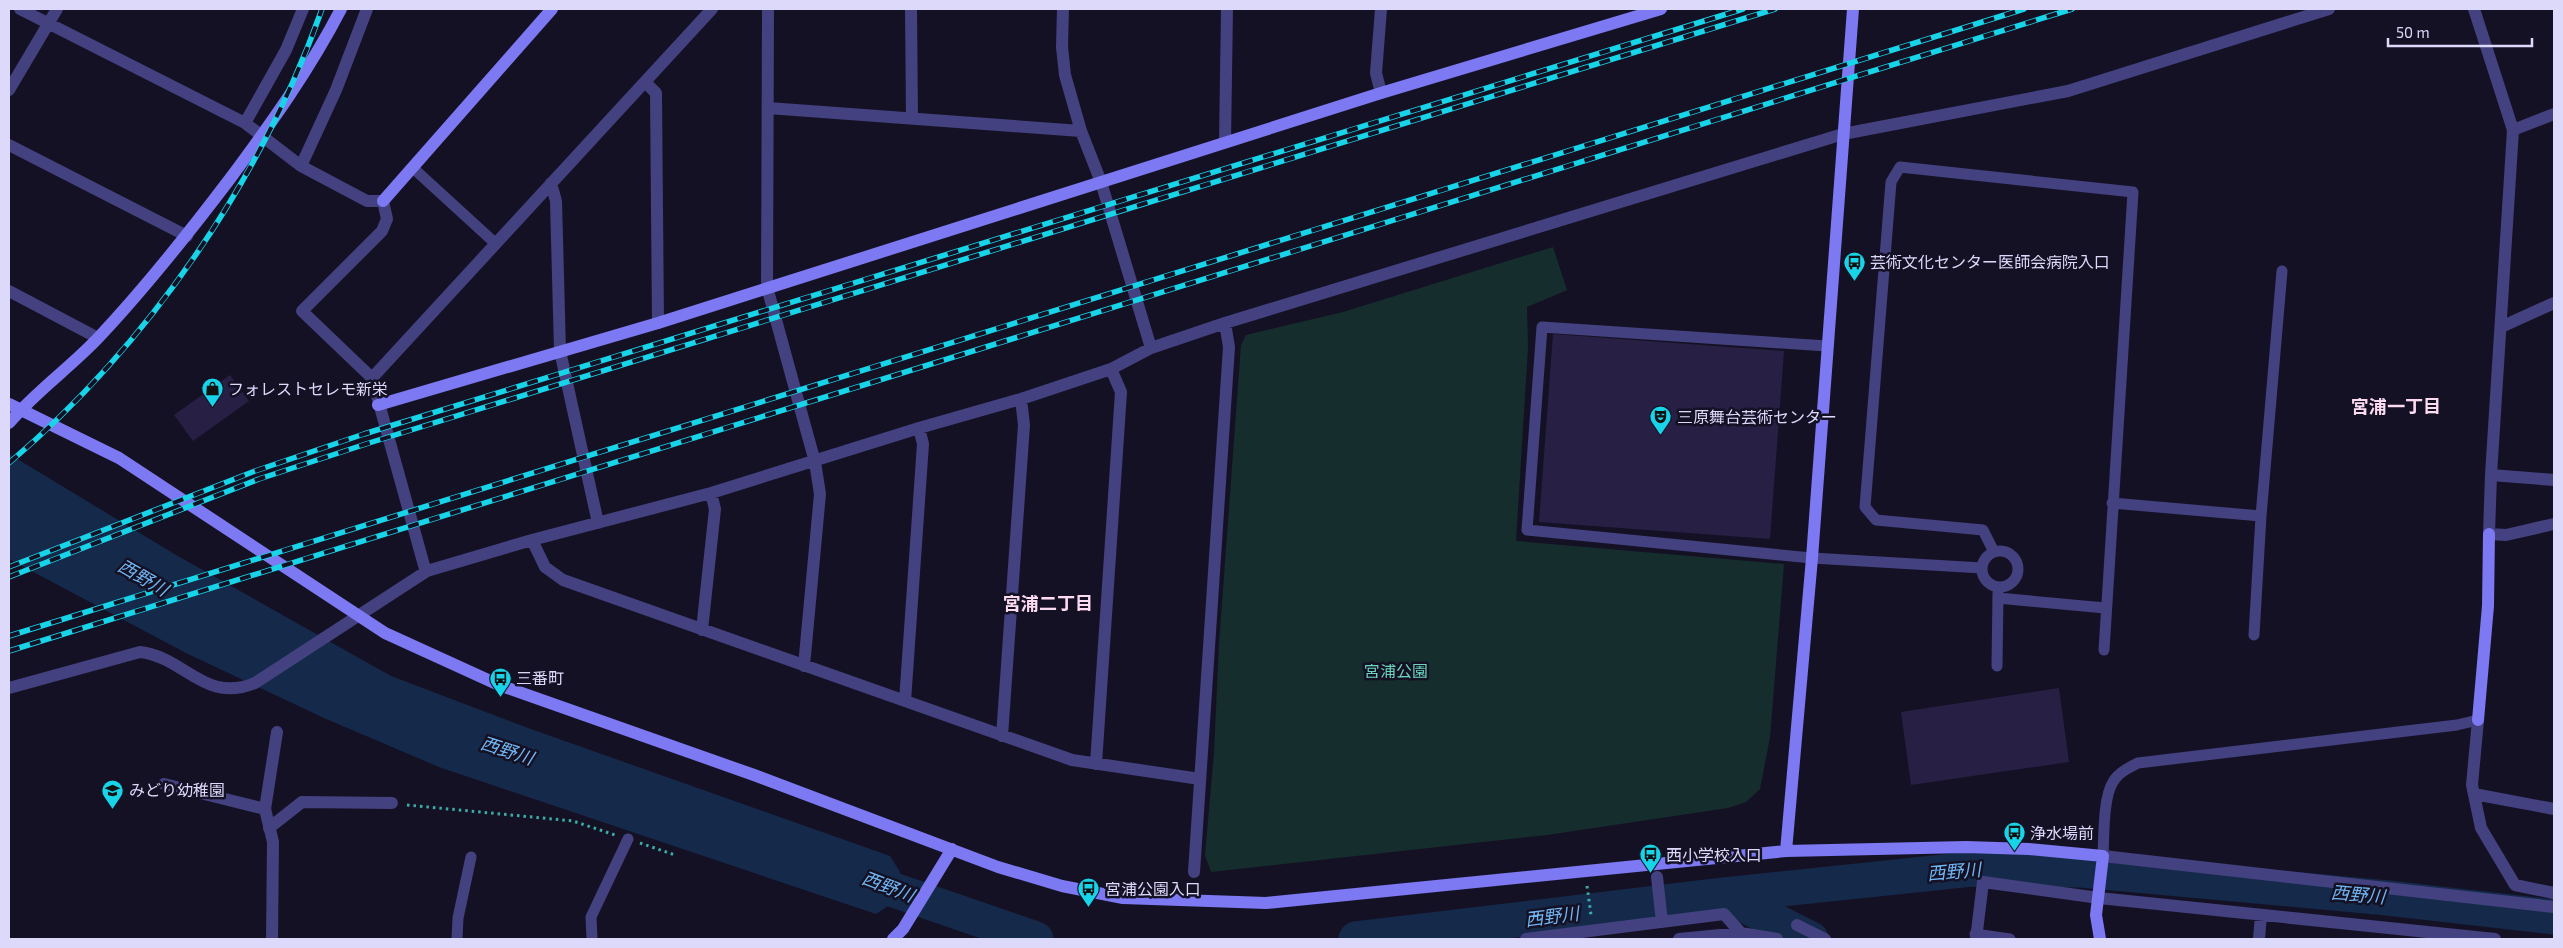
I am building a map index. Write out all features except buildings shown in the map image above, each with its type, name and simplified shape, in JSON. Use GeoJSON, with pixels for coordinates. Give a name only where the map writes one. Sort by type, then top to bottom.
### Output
{"type":"FeatureCollection","features":[{"type":"Feature","properties":{"kind":"street"},"geometry":{"type":"LineString","coordinates":[[20,9],[245,123],[301,166],[367,201],[383,202]]}},
{"type":"Feature","properties":{"kind":"street"},"geometry":{"type":"LineString","coordinates":[[9,90],[57,9]]}},
{"type":"Feature","properties":{"kind":"street"},"geometry":{"type":"LineString","coordinates":[[245,123],[286,50],[303,9]]}},
{"type":"Feature","properties":{"kind":"street"},"geometry":{"type":"LineString","coordinates":[[9,423],[15,407],[98,338],[187,236],[262,136],[325,40],[341,9]]}},
{"type":"Feature","properties":{"kind":"street"},"geometry":{"type":"LineString","coordinates":[[301,166],[336,90],[367,9]]}},
{"type":"Feature","properties":{"kind":"street"},"geometry":{"type":"LineString","coordinates":[[383,202],[552,9]]}},
{"type":"Feature","properties":{"kind":"street"},"geometry":{"type":"LineString","coordinates":[[372,378],[712,9]]}},
{"type":"Feature","properties":{"kind":"street"},"geometry":{"type":"LineString","coordinates":[[768,9],[767,287],[815,462],[820,494],[804,666]]}},
{"type":"Feature","properties":{"kind":"street"},"geometry":{"type":"LineString","coordinates":[[911,9],[912,118]]}},
{"type":"Feature","properties":{"kind":"street"},"geometry":{"type":"LineString","coordinates":[[1063,9],[1062,47],[1065,75],[1081,131],[1101,182],[1151,348]]}},
{"type":"Feature","properties":{"kind":"street"},"geometry":{"type":"LineString","coordinates":[[1226,9],[1226,142]]}},
{"type":"Feature","properties":{"kind":"street"},"geometry":{"type":"LineString","coordinates":[[1381,9],[1376,73],[1381,93]]}},
{"type":"Feature","properties":{"kind":"street"},"geometry":{"type":"LineString","coordinates":[[378,405],[658,322],[1381,93],[1661,9]]}},
{"type":"Feature","properties":{"kind":"street"},"geometry":{"type":"LineString","coordinates":[[1786,851],[1812,558],[1853,9]]}},
{"type":"Feature","properties":{"kind":"street"},"geometry":{"type":"LineString","coordinates":[[9,688],[140,652],[160,657],[208,684],[224,689],[240,689],[255,683],[427,571],[532,540],[711,493],[919,428],[1021,399],[1111,369],[1151,348],[1225,323],[1843,134],[2068,91],[2329,9]]}},
{"type":"Feature","properties":{"kind":"street"},"geometry":{"type":"LineString","coordinates":[[2474,9],[2513,130],[2491,474],[2488,606],[2472,785],[2481,828],[2515,885],[2554,893]]}},
{"type":"Feature","properties":{"kind":"street"},"geometry":{"type":"LineString","coordinates":[[645,82],[656,93],[658,322]]}},
{"type":"Feature","properties":{"kind":"street"},"geometry":{"type":"LineString","coordinates":[[768,108],[1081,131]]}},
{"type":"Feature","properties":{"kind":"street"},"geometry":{"type":"LineString","coordinates":[[2513,130],[2554,114]]}},
{"type":"Feature","properties":{"kind":"street"},"geometry":{"type":"LineString","coordinates":[[9,145],[187,236]]}},
{"type":"Feature","properties":{"kind":"street"},"geometry":{"type":"LineString","coordinates":[[550,183],[556,201],[560,351],[598,523]]}},
{"type":"Feature","properties":{"kind":"street"},"geometry":{"type":"LineString","coordinates":[[383,202],[387,219],[382,231],[302,311],[372,378],[378,405],[427,571]]}},
{"type":"Feature","properties":{"kind":"street"},"geometry":{"type":"LineString","coordinates":[[9,291],[98,338]]}},
{"type":"Feature","properties":{"kind":"street"},"geometry":{"type":"LineString","coordinates":[[2500,327],[2554,303]]}},
{"type":"Feature","properties":{"kind":"street"},"geometry":{"type":"LineString","coordinates":[[1194,872],[1229,347],[1225,323]]}},
{"type":"Feature","properties":{"kind":"street"},"geometry":{"type":"LineString","coordinates":[[1096,764],[1121,392],[1111,369]]}},
{"type":"Feature","properties":{"kind":"street"},"geometry":{"type":"LineString","coordinates":[[1002,736],[1024,425],[1021,399]]}},
{"type":"Feature","properties":{"kind":"street"},"geometry":{"type":"LineString","coordinates":[[15,407],[119,458],[385,633],[499,685],[745,772],[998,867],[1062,886],[1123,898],[1266,903],[1786,851],[1966,847],[2029,849],[2103,856],[2554,907]]}},
{"type":"Feature","properties":{"kind":"street"},"geometry":{"type":"LineString","coordinates":[[905,701],[923,444],[919,428]]}},
{"type":"Feature","properties":{"kind":"street"},"geometry":{"type":"LineString","coordinates":[[2491,474],[2554,480]]}},
{"type":"Feature","properties":{"kind":"street"},"geometry":{"type":"LineString","coordinates":[[702,630],[715,509],[711,493]]}},
{"type":"Feature","properties":{"kind":"street"},"geometry":{"type":"LineString","coordinates":[[2490,534],[2506,535],[2554,524]]}},
{"type":"Feature","properties":{"kind":"street"},"geometry":{"type":"LineString","coordinates":[[532,540],[545,567],[563,580],[702,630],[1072,760],[1200,778]]}},
{"type":"Feature","properties":{"kind":"street"},"geometry":{"type":"LineString","coordinates":[[272,939],[273,842],[265,809],[277,732]]}},
{"type":"Feature","properties":{"kind":"street"},"geometry":{"type":"LineString","coordinates":[[164,784],[265,809]]}},
{"type":"Feature","properties":{"kind":"street"},"geometry":{"type":"LineString","coordinates":[[2474,794],[2554,809]]}},
{"type":"Feature","properties":{"kind":"street"},"geometry":{"type":"LineString","coordinates":[[269,828],[302,802],[392,804]]}},
{"type":"Feature","properties":{"kind":"street"},"geometry":{"type":"LineString","coordinates":[[893,939],[903,929],[952,849]]}},
{"type":"Feature","properties":{"kind":"street"},"geometry":{"type":"LineString","coordinates":[[2100,939],[2096,915],[2103,856]]}},
{"type":"Feature","properties":{"kind":"street"},"geometry":{"type":"LineString","coordinates":[[1657,877],[1662,922]]}},
{"type":"Feature","properties":{"kind":"street"},"geometry":{"type":"LineString","coordinates":[[1976,937],[1983,882],[2099,898],[2495,939]]}},
{"type":"Feature","properties":{"kind":"street"},"geometry":{"type":"LineString","coordinates":[[1526,939],[1724,914],[1741,936]]}},
{"type":"Feature","properties":{"kind":"street"},"geometry":{"type":"LineString","coordinates":[[2259,939],[2262,915]]}},
{"type":"Feature","properties":{"kind":"street"},"geometry":{"type":"LineString","coordinates":[[1797,925],[1825,939]]}},
{"type":"Feature","properties":{"kind":"street"},"geometry":{"type":"LineString","coordinates":[[1679,939],[1741,936],[1777,939]]}},
{"type":"Feature","properties":{"kind":"lane"},"geometry":{"type":"LineString","coordinates":[[1994,552],[1983,530],[1876,520],[1865,507],[1891,182],[1900,167],[2133,192],[2124,353],[2105,608],[2104,650]]}},
{"type":"Feature","properties":{"kind":"lane"},"geometry":{"type":"LineString","coordinates":[[412,168],[495,243]]}},
{"type":"Feature","properties":{"kind":"lane"},"geometry":{"type":"LineString","coordinates":[[2254,634],[2261,516],[2282,271]]}},
{"type":"Feature","properties":{"kind":"lane"},"geometry":{"type":"LineString","coordinates":[[1827,346],[1542,327],[1527,530],[1812,558],[1982,568]]}},
{"type":"Feature","properties":{"kind":"lane"},"geometry":{"type":"LineString","coordinates":[[2112,503],[2261,516]]}},
{"type":"Feature","properties":{"kind":"lane"},"geometry":{"type":"LineString","coordinates":[[1998,592],[2011,583],[2018,571],[2013,558],[2001,552],[1994,552],[1988,555],[1982,568],[1986,581],[1998,592],[2105,608]]}},
{"type":"Feature","properties":{"kind":"lane"},"geometry":{"type":"LineString","coordinates":[[1997,666],[1998,592]]}},
{"type":"Feature","properties":{"kind":"lane"},"geometry":{"type":"LineString","coordinates":[[2103,856],[2109,793],[2112,783],[2128,768],[2138,763],[2457,725],[2478,720]]}},
{"type":"Feature","properties":{"kind":"lane"},"geometry":{"type":"LineString","coordinates":[[592,939],[591,917],[628,839]]}},
{"type":"Feature","properties":{"kind":"lane"},"geometry":{"type":"LineString","coordinates":[[457,939],[458,918],[471,857]]}},
{"type":"Feature","properties":{"kind":"lane"},"geometry":{"type":"LineString","coordinates":[[1976,937],[2010,939]]}},
{"type":"Feature","properties":{"kind":"path"},"geometry":{"type":"LineString","coordinates":[[392,804],[574,821],[675,854]]}},
{"type":"Feature","properties":{"kind":"path"},"geometry":{"type":"LineString","coordinates":[[1587,883],[1593,930]]}},
{"type":"Feature","properties":{"kind":"green space","name":"宮浦公園"},"geometry":{"type":"Polygon","coordinates":[[[1553,247],[1567,290],[1527,307],[1528,347],[1516,541],[1784,564],[1770,737],[1760,789],[1746,802],[1728,808],[1547,835],[1211,872],[1205,855],[1214,753],[1219,644],[1241,345],[1246,335],[1343,312],[1553,247]]]}},
{"type":"Feature","properties":{"kind":"water"},"geometry":{"type":"Polygon","coordinates":[[[9,454],[176,555],[391,676],[528,728],[890,856],[900,872],[894,902],[876,914],[439,767],[324,718],[186,653],[9,559],[9,454]]]}},
{"type":"Feature","properties":{"kind":"waterway","name":"西野川"},"geometry":{"type":"LineString","coordinates":[[1356,939],[1724,895],[1972,869],[2081,870],[2388,898],[2554,917]]}},
{"type":"Feature","properties":{"kind":"waterway","name":"西野川"},"geometry":{"type":"LineString","coordinates":[[851,873],[888,888],[1036,939]]}},
{"type":"Feature","properties":{"kind":"waterway"},"geometry":{"type":"LineString","coordinates":[[1724,895],[1811,939]]}},
{"type":"Feature","properties":{"kind":"railway"},"geometry":{"type":"LineString","coordinates":[[9,463],[60,417],[108,366],[153,313],[195,256],[233,197],[267,136],[297,73],[322,9]]}},
{"type":"Feature","properties":{"kind":"railway"},"geometry":{"type":"LineString","coordinates":[[9,567],[255,471],[364,434],[1743,9]]}},
{"type":"Feature","properties":{"kind":"railway"},"geometry":{"type":"LineString","coordinates":[[9,577],[259,479],[369,443],[1775,9]]}},
{"type":"Feature","properties":{"kind":"railway"},"geometry":{"type":"LineString","coordinates":[[9,636],[2024,9]]}},
{"type":"Feature","properties":{"kind":"railway"},"geometry":{"type":"LineString","coordinates":[[9,651],[2072,9]]}},
{"type":"Feature","properties":{"kind":"place","name":"芸術文化センター医師会病院入口"},"geometry":{"type":"Point","coordinates":[1854,281]}},
{"type":"Feature","properties":{"kind":"place","name":"フォレストセレモ新栄"},"geometry":{"type":"Point","coordinates":[212,408]}},
{"type":"Feature","properties":{"kind":"place","name":"三原舞台芸術センター"},"geometry":{"type":"Point","coordinates":[1661,436]}},
{"type":"Feature","properties":{"kind":"place","name":"三番町"},"geometry":{"type":"Point","coordinates":[500,697]}},
{"type":"Feature","properties":{"kind":"place","name":"みどり幼稚園"},"geometry":{"type":"Point","coordinates":[113,809]}},
{"type":"Feature","properties":{"kind":"place","name":"浄水場前"},"geometry":{"type":"Point","coordinates":[2014,852]}},
{"type":"Feature","properties":{"kind":"place","name":"西小学校入口"},"geometry":{"type":"Point","coordinates":[1650,874]}},
{"type":"Feature","properties":{"kind":"place","name":"宮浦公園入口"},"geometry":{"type":"Point","coordinates":[1089,908]}},
{"type":"Feature","properties":{"kind":"district","name":"宮浦一丁目"},"geometry":{"type":"Point","coordinates":[2396,407]}},
{"type":"Feature","properties":{"kind":"district","name":"宮浦二丁目"},"geometry":{"type":"Point","coordinates":[1048,604]}}]}
